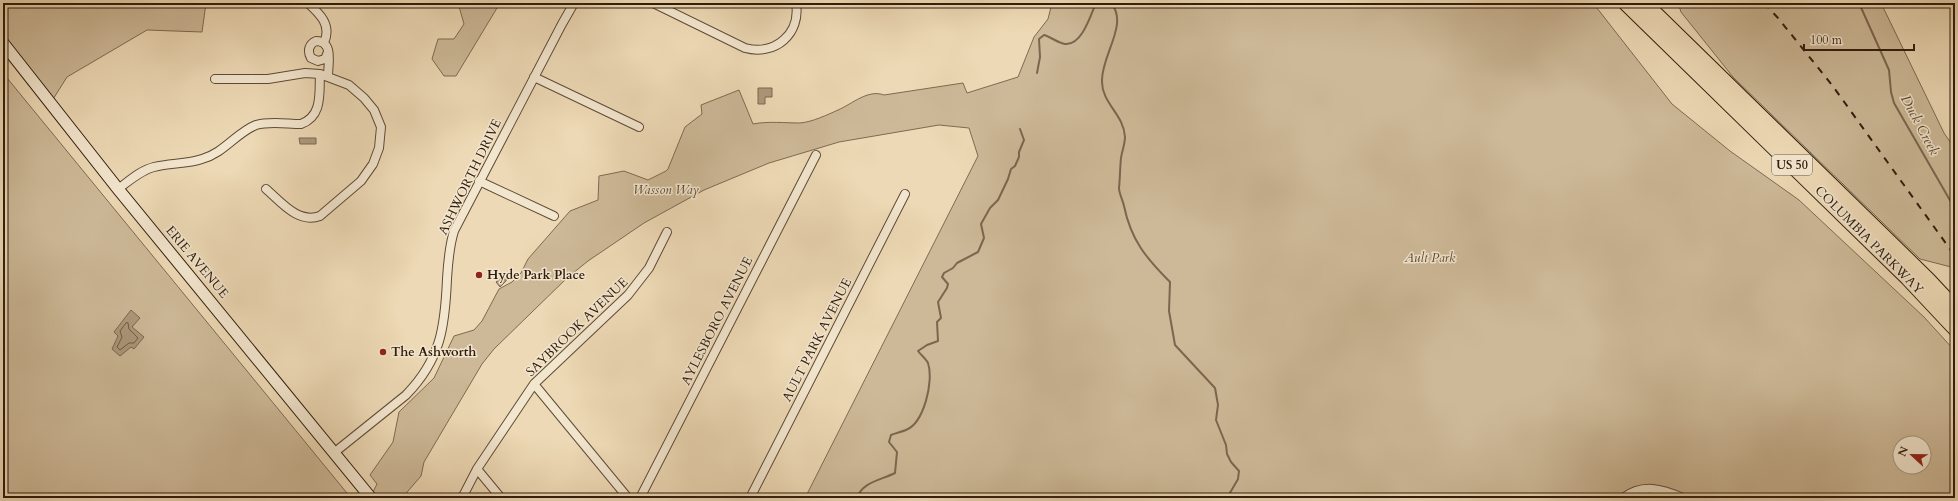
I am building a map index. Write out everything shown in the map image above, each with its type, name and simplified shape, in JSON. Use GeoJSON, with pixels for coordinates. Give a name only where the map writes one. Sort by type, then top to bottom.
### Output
{"type":"FeatureCollection","features":[{"type":"Feature","properties":{"kind":"highway","name":"COLUMBIA PARKWAY"},"geometry":{"type":"LineString","coordinates":[[1626,3],[1908,278],[1955,328]]}},
{"type":"Feature","properties":{"kind":"highway","name":"COLUMBIA PARKWAY"},"geometry":{"type":"LineString","coordinates":[[1644,3],[1928,280],[1955,309]]}},
{"type":"Feature","properties":{"kind":"street"},"geometry":{"type":"LineString","coordinates":[[118,189],[146,170],[154,167],[192,162],[212,156],[224,149],[250,128],[257,125],[301,124],[308,122],[317,112],[328,52],[324,43],[327,31],[324,20],[308,3]]}},
{"type":"Feature","properties":{"kind":"street","name":"ASHWORTH DRIVE"},"geometry":{"type":"LineString","coordinates":[[335,452],[406,395],[432,362],[442,336],[451,240],[479,181],[574,3]]}},
{"type":"Feature","properties":{"kind":"street"},"geometry":{"type":"LineString","coordinates":[[653,3],[745,48],[758,50],[778,45],[790,34],[796,22],[796,3]]}},
{"type":"Feature","properties":{"kind":"street"},"geometry":{"type":"LineString","coordinates":[[311,73],[311,58],[308,51],[310,45],[316,41],[324,43]]}},
{"type":"Feature","properties":{"kind":"street","name":"ERIE AVENUE"},"geometry":{"type":"LineString","coordinates":[[3,43],[118,189],[335,452],[371,498]]}},
{"type":"Feature","properties":{"kind":"street"},"geometry":{"type":"LineString","coordinates":[[311,58],[322,61],[327,56],[328,52]]}},
{"type":"Feature","properties":{"kind":"street"},"geometry":{"type":"LineString","coordinates":[[214,79],[268,79],[311,73],[324,75],[349,85],[364,98],[374,110],[381,127],[379,148],[373,164],[361,181],[320,216],[313,219],[294,214],[266,189]]}},
{"type":"Feature","properties":{"kind":"street"},"geometry":{"type":"LineString","coordinates":[[534,77],[639,128]]}},
{"type":"Feature","properties":{"kind":"street","name":"AYLESBORO AVENUE"},"geometry":{"type":"LineString","coordinates":[[640,498],[816,155]]}},
{"type":"Feature","properties":{"kind":"street"},"geometry":{"type":"LineString","coordinates":[[479,181],[554,216]]}},
{"type":"Feature","properties":{"kind":"street","name":"AULT PARK AVENUE"},"geometry":{"type":"LineString","coordinates":[[750,498],[905,194]]}},
{"type":"Feature","properties":{"kind":"street","name":"SAYBROOK AVENUE"},"geometry":{"type":"LineString","coordinates":[[462,498],[477,469],[534,384],[628,295],[648,268],[667,232]]}},
{"type":"Feature","properties":{"kind":"street"},"geometry":{"type":"LineString","coordinates":[[534,384],[628,498]]}},
{"type":"Feature","properties":{"kind":"street"},"geometry":{"type":"LineString","coordinates":[[477,469],[501,498]]}},
{"type":"Feature","properties":{"kind":"street"},"geometry":{"type":"LineString","coordinates":[[1623,498],[1637,491],[1650,489],[1663,489],[1683,498]]}},
{"type":"Feature","properties":{"kind":"green space"},"geometry":{"type":"Polygon","coordinates":[[[3,3],[206,3],[202,32],[147,30],[67,77],[50,104],[3,43],[3,3]]]}},
{"type":"Feature","properties":{"kind":"green space"},"geometry":{"type":"Polygon","coordinates":[[[458,3],[500,3],[456,76],[444,76],[432,59],[438,39],[454,39],[464,24],[458,3]]]}},
{"type":"Feature","properties":{"kind":"green space","name":"Ault Park"},"geometry":{"type":"Polygon","coordinates":[[[1052,3],[1593,3],[1672,104],[1730,151],[1799,200],[1924,317],[1955,351],[1955,498],[805,498],[978,156],[969,128],[939,125],[839,142],[769,163],[704,190],[644,223],[588,261],[567,278],[494,349],[482,364],[424,462],[421,476],[402,498],[370,498],[377,484],[370,475],[393,442],[399,412],[434,378],[454,336],[474,330],[482,321],[499,289],[512,282],[521,273],[528,259],[570,211],[598,200],[599,176],[624,171],[648,180],[666,171],[685,127],[702,114],[701,105],[739,90],[753,124],[771,122],[800,123],[824,116],[860,98],[872,94],[884,95],[963,83],[967,93],[1018,77],[1034,37],[1048,19],[1052,3]]]}},
{"type":"Feature","properties":{"kind":"green space"},"geometry":{"type":"Polygon","coordinates":[[[1678,3],[1881,3],[1944,133],[1955,149],[1955,268],[1920,259],[1733,77],[1681,12],[1678,3]]]}},
{"type":"Feature","properties":{"kind":"green space"},"geometry":{"type":"Polygon","coordinates":[[[3,73],[351,498],[3,498],[3,73]]]}},
{"type":"Feature","properties":{"kind":"water"},"geometry":{"type":"Polygon","coordinates":[[[758,88],[772,88],[772,97],[765,97],[765,104],[758,104],[758,88]]]}},
{"type":"Feature","properties":{"kind":"water"},"geometry":{"type":"Polygon","coordinates":[[[299,138],[316,138],[316,144],[300,144],[299,138]]]}},
{"type":"Feature","properties":{"kind":"water"},"geometry":{"type":"Polygon","coordinates":[[[502,273],[508,274],[506,281],[500,287],[496,282],[501,278],[502,273]]]}},
{"type":"Feature","properties":{"kind":"water"},"geometry":{"type":"Polygon","coordinates":[[[131,310],[140,318],[132,327],[144,337],[134,349],[131,347],[120,356],[112,349],[118,336],[114,332],[131,310]]]}},
{"type":"Feature","properties":{"kind":"waterway"},"geometry":{"type":"LineString","coordinates":[[1037,73],[1040,57],[1039,39],[1044,35],[1065,44],[1076,40],[1085,28],[1096,3]]}},
{"type":"Feature","properties":{"kind":"waterway"},"geometry":{"type":"LineString","coordinates":[[1111,3],[1116,11],[1116,30],[1103,70],[1102,80],[1105,95],[1124,129],[1125,142],[1121,158],[1119,188],[1127,218],[1135,239],[1154,265],[1170,282],[1169,311],[1175,345],[1215,388],[1218,405],[1216,420],[1226,445],[1227,454],[1231,462],[1239,471],[1238,479],[1227,498]]}},
{"type":"Feature","properties":{"kind":"waterway","name":"Duck Creek"},"geometry":{"type":"LineString","coordinates":[[1859,3],[1889,70],[1891,92],[1894,103],[1955,209]]}},
{"type":"Feature","properties":{"kind":"waterway"},"geometry":{"type":"LineString","coordinates":[[857,498],[863,488],[895,473],[897,452],[889,442],[891,435],[906,430],[912,426],[918,419],[926,401],[930,371],[928,363],[918,351],[927,345],[938,341],[937,322],[941,318],[938,302],[948,284],[942,277],[944,273],[953,268],[957,263],[978,252],[984,238],[981,224],[990,208],[998,200],[1011,169],[1015,166],[1019,157],[1019,152],[1024,140],[1020,129]]}},
{"type":"Feature","properties":{"kind":"railway"},"geometry":{"type":"LineString","coordinates":[[1764,3],[1778,18],[1832,85],[1955,256]]}},
{"type":"Feature","properties":{"kind":"place","name":"Hyde Park Place"},"geometry":{"type":"Point","coordinates":[479,275]}},
{"type":"Feature","properties":{"kind":"place","name":"The Ashworth"},"geometry":{"type":"Point","coordinates":[383,352]}},
{"type":"Feature","properties":{"kind":"park label","name":"Wasson Way"},"geometry":{"type":"Point","coordinates":[666,190]}}]}
